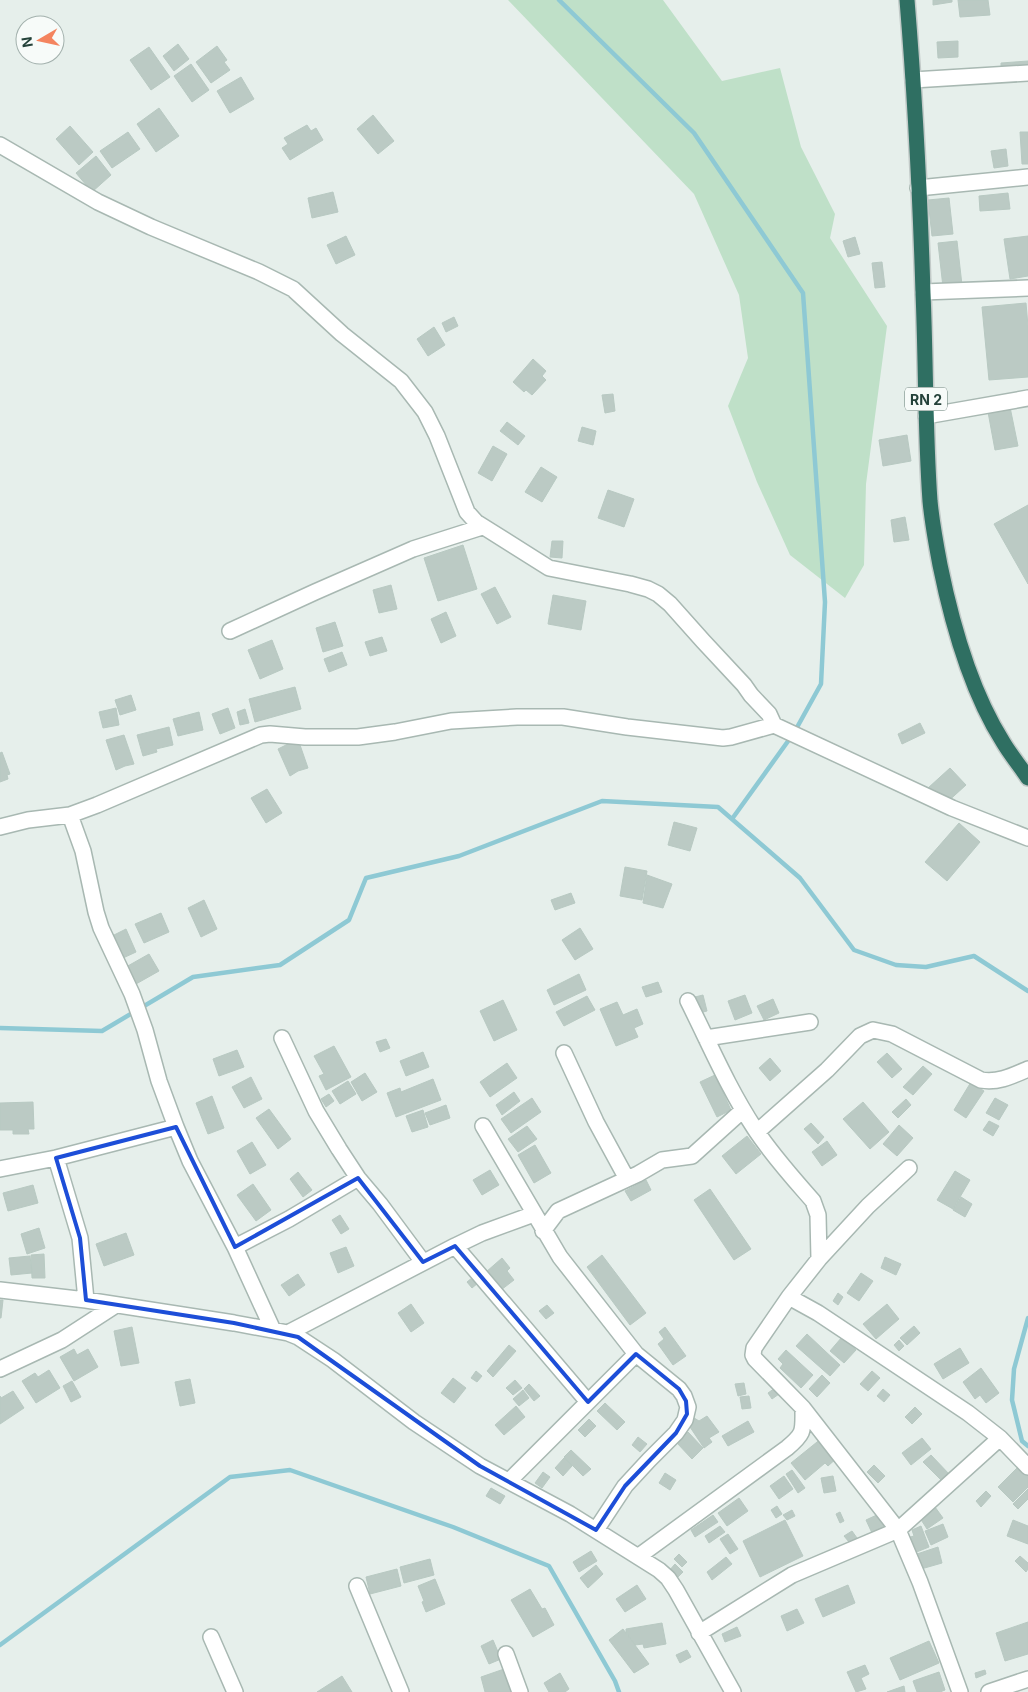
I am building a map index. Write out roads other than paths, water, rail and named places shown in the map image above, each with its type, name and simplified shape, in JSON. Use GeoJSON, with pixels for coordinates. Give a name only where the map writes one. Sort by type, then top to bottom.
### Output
{"type":"FeatureCollection","features":[{"type":"Feature","properties":{"kind":"highway","name":"RN 2"},"geometry":{"type":"LineString","coordinates":[[907,0],[913,80],[923,292],[930,503],[946,595],[967,663],[983,704],[1002,741],[1028,778]]}},
{"type":"Feature","properties":{"kind":"street"},"geometry":{"type":"LineString","coordinates":[[913,80],[1028,73]]}},
{"type":"Feature","properties":{"kind":"street"},"geometry":{"type":"LineString","coordinates":[[0,145],[106,206],[174,237],[259,272],[293,289],[342,334],[401,382],[426,412],[467,512],[482,527],[549,568],[630,584],[658,594],[670,604],[744,684],[751,695],[769,714],[774,725],[952,808],[1028,838]]}},
{"type":"Feature","properties":{"kind":"street"},"geometry":{"type":"LineString","coordinates":[[918,188],[1028,177]]}},
{"type":"Feature","properties":{"kind":"street"},"geometry":{"type":"LineString","coordinates":[[923,292],[1028,288]]}},
{"type":"Feature","properties":{"kind":"street"},"geometry":{"type":"LineString","coordinates":[[926,416],[1028,398]]}},
{"type":"Feature","properties":{"kind":"street"},"geometry":{"type":"LineString","coordinates":[[230,631],[413,550],[482,527]]}},
{"type":"Feature","properties":{"kind":"street"},"geometry":{"type":"LineString","coordinates":[[0,827],[28,820],[70,815],[256,737],[270,734],[305,737],[358,737],[451,721],[517,717],[563,717],[627,727],[723,738],[731,738],[774,725]]}},
{"type":"Feature","properties":{"kind":"street"},"geometry":{"type":"LineString","coordinates":[[70,815],[83,851],[101,928],[132,994],[143,1024],[159,1081],[176,1127],[190,1161],[280,1332]]}},
{"type":"Feature","properties":{"kind":"street"},"geometry":{"type":"LineString","coordinates":[[688,1001],[717,1063],[743,1110],[757,1132],[812,1201],[818,1215],[819,1260]]}},
{"type":"Feature","properties":{"kind":"street"},"geometry":{"type":"LineString","coordinates":[[706,1038],[810,1022]]}},
{"type":"Feature","properties":{"kind":"street"},"geometry":{"type":"LineString","coordinates":[[757,1132],[827,1070],[860,1036],[873,1030],[892,1034],[980,1080],[991,1082],[1028,1069]]}},
{"type":"Feature","properties":{"kind":"street"},"geometry":{"type":"LineString","coordinates":[[282,1038],[316,1112],[358,1178],[423,1262]]}},
{"type":"Feature","properties":{"kind":"street"},"geometry":{"type":"LineString","coordinates":[[564,1053],[596,1122],[627,1179]]}},
{"type":"Feature","properties":{"kind":"street"},"geometry":{"type":"LineString","coordinates":[[543,1231],[558,1211],[627,1179],[662,1160],[692,1156],[743,1110]]}},
{"type":"Feature","properties":{"kind":"street"},"geometry":{"type":"LineString","coordinates":[[483,1126],[560,1257],[636,1354],[678,1389],[686,1401],[687,1414],[676,1433],[626,1486],[596,1530]]}},
{"type":"Feature","properties":{"kind":"street"},"geometry":{"type":"LineString","coordinates":[[0,1169],[56,1158],[176,1127]]}},
{"type":"Feature","properties":{"kind":"street"},"geometry":{"type":"LineString","coordinates":[[56,1158],[80,1238],[86,1300]]}},
{"type":"Feature","properties":{"kind":"street"},"geometry":{"type":"LineString","coordinates":[[909,1168],[868,1206],[819,1260],[789,1297],[754,1348],[753,1355],[755,1360],[803,1408],[898,1530],[920,1582],[960,1692]]}},
{"type":"Feature","properties":{"kind":"street"},"geometry":{"type":"LineString","coordinates":[[235,1247],[289,1220],[358,1178]]}},
{"type":"Feature","properties":{"kind":"street"},"geometry":{"type":"LineString","coordinates":[[280,1332],[482,1233],[534,1214]]}},
{"type":"Feature","properties":{"kind":"street"},"geometry":{"type":"LineString","coordinates":[[455,1246],[588,1402]]}},
{"type":"Feature","properties":{"kind":"street"},"geometry":{"type":"LineString","coordinates":[[0,1290],[86,1300],[280,1332],[298,1337],[333,1360],[414,1422],[480,1466],[596,1530],[659,1570],[668,1578],[733,1692]]}},
{"type":"Feature","properties":{"kind":"street"},"geometry":{"type":"LineString","coordinates":[[789,1297],[818,1313],[937,1391],[1000,1438],[1028,1466]]}},
{"type":"Feature","properties":{"kind":"street"},"geometry":{"type":"LineString","coordinates":[[0,1369],[66,1337],[116,1305]]}},
{"type":"Feature","properties":{"kind":"street"},"geometry":{"type":"LineString","coordinates":[[509,1482],[636,1354]]}},
{"type":"Feature","properties":{"kind":"street"},"geometry":{"type":"LineString","coordinates":[[639,1556],[787,1448],[799,1437],[803,1425],[803,1408]]}},
{"type":"Feature","properties":{"kind":"street"},"geometry":{"type":"LineString","coordinates":[[699,1633],[792,1575],[898,1530],[1000,1438]]}},
{"type":"Feature","properties":{"kind":"street"},"geometry":{"type":"LineString","coordinates":[[357,1586],[400,1691]]}},
{"type":"Feature","properties":{"kind":"street"},"geometry":{"type":"LineString","coordinates":[[211,1637],[235,1692]]}},
{"type":"Feature","properties":{"kind":"street"},"geometry":{"type":"LineString","coordinates":[[506,1654],[520,1692]]}},
{"type":"Feature","properties":{"kind":"street"},"geometry":{"type":"LineString","coordinates":[[989,1692],[1028,1679]]}},
{"type":"Feature","properties":{"kind":"waterway"},"geometry":{"type":"LineString","coordinates":[[559,0],[694,133],[803,293],[825,602],[821,684],[795,731]]}},
{"type":"Feature","properties":{"kind":"waterway"},"geometry":{"type":"LineString","coordinates":[[732,819],[791,737]]}},
{"type":"Feature","properties":{"kind":"waterway"},"geometry":{"type":"LineString","coordinates":[[0,1028],[102,1031],[193,977],[280,965],[349,920],[366,878],[459,856],[602,801],[718,807],[800,878],[854,950],[896,965],[926,967],[974,956],[1028,991]]}},
{"type":"Feature","properties":{"kind":"waterway"},"geometry":{"type":"LineString","coordinates":[[1028,1318],[1014,1369],[1012,1400],[1022,1441],[1028,1446]]}},
{"type":"Feature","properties":{"kind":"waterway"},"geometry":{"type":"LineString","coordinates":[[0,1645],[230,1477],[290,1470],[453,1527],[549,1566],[615,1681],[619,1692]]}}]}
